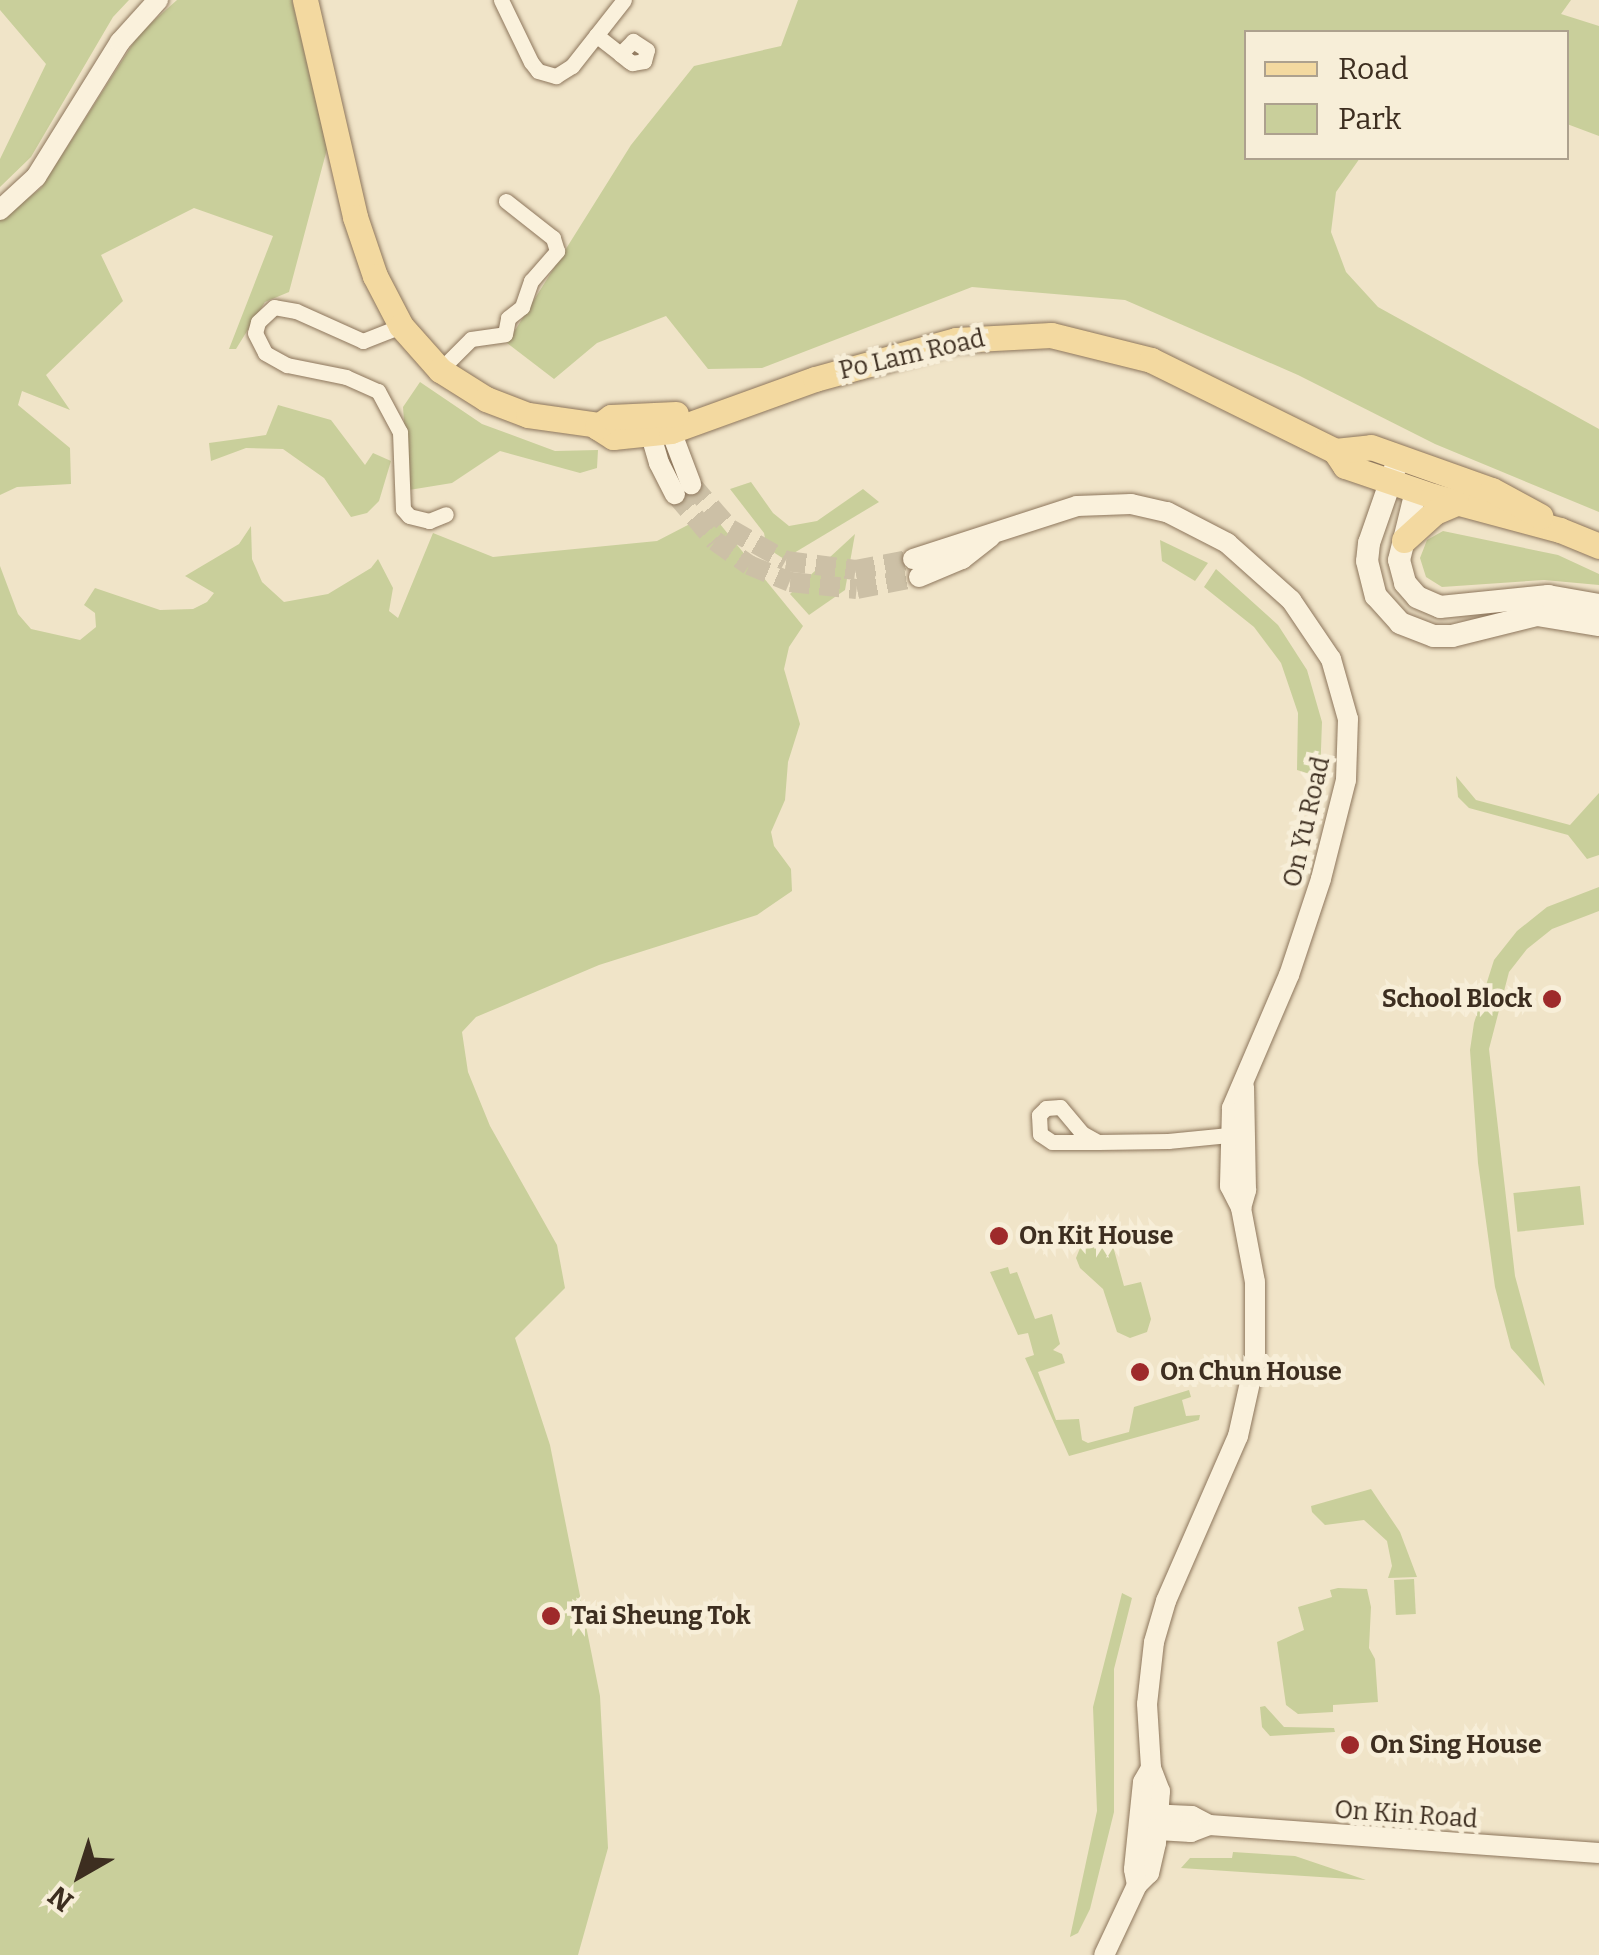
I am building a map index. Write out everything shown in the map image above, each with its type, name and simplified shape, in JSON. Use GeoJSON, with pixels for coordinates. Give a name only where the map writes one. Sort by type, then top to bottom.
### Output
{"type":"FeatureCollection","features":[{"type":"Feature","properties":{"kind":"main road"},"geometry":{"type":"LineString","coordinates":[[305,0],[366,253],[402,326],[440,370],[504,407],[596,427],[658,430]]}},
{"type":"Feature","properties":{"kind":"main road","name":"Po Lam Road"},"geometry":{"type":"LineString","coordinates":[[658,430],[698,424],[710,414],[956,340],[1052,335],[1151,360],[1347,451],[1346,466],[1395,470],[1492,490],[1560,530]]}},
{"type":"Feature","properties":{"kind":"main road"},"geometry":{"type":"LineString","coordinates":[[1395,470],[1367,561],[1376,596],[1400,623],[1434,636],[1538,615],[1599,625]]}},
{"type":"Feature","properties":{"kind":"main road","name":"Po Lam Road"},"geometry":{"type":"LineString","coordinates":[[1395,470],[1416,491],[1560,530],[1599,546]]}},
{"type":"Feature","properties":{"kind":"main road"},"geometry":{"type":"LineString","coordinates":[[1416,491],[1399,560],[1404,583],[1417,597],[1432,605],[1548,596],[1599,605]]}},
{"type":"Feature","properties":{"kind":"main road"},"geometry":{"type":"LineString","coordinates":[[1404,540],[1435,512],[1456,502]]}},
{"type":"Feature","properties":{"kind":"street"},"geometry":{"type":"LineString","coordinates":[[0,210],[36,177],[120,42],[158,0]]}},
{"type":"Feature","properties":{"kind":"street"},"geometry":{"type":"LineString","coordinates":[[501,0],[531,62],[547,75],[565,72],[624,0]]}},
{"type":"Feature","properties":{"kind":"street"},"geometry":{"type":"LineString","coordinates":[[596,35],[620,54]]}},
{"type":"Feature","properties":{"kind":"street"},"geometry":{"type":"LineString","coordinates":[[440,370],[471,340],[504,334],[508,318],[522,308],[531,282],[557,251],[553,238],[506,201]]}},
{"type":"Feature","properties":{"kind":"street"},"geometry":{"type":"LineString","coordinates":[[402,326],[363,341],[296,310],[274,306],[258,322],[256,333],[265,353],[287,366],[346,377],[378,391],[400,432],[402,509],[409,516],[430,522],[446,514]]}},
{"type":"Feature","properties":{"kind":"street"},"geometry":{"type":"LineString","coordinates":[[658,430],[659,463],[683,489]]}},
{"type":"Feature","properties":{"kind":"street","name":"On Yu Road"},"geometry":{"type":"LineString","coordinates":[[916,568],[962,559],[996,533],[1077,506],[1131,504],[1167,512],[1227,543],[1266,575],[1310,624],[1331,659],[1348,719],[1346,780],[1306,928],[1244,1087],[1234,1098],[1236,1140],[1231,1190],[1241,1208],[1257,1308],[1250,1386],[1233,1448],[1166,1600],[1154,1642],[1147,1704],[1150,1768],[1159,1783],[1150,1822],[1149,1873],[1138,1885],[1104,1955]]}},
{"type":"Feature","properties":{"kind":"street"},"geometry":{"type":"LineString","coordinates":[[1098,1142],[1060,1107],[1042,1111],[1037,1124],[1040,1134],[1056,1142],[1098,1142],[1236,1140]]}},
{"type":"Feature","properties":{"kind":"street"},"geometry":{"type":"LineString","coordinates":[[1056,1142],[1071,1133],[1073,1121]]}},
{"type":"Feature","properties":{"kind":"street","name":"On Kin Road"},"geometry":{"type":"LineString","coordinates":[[1150,1822],[1191,1832],[1208,1826],[1599,1854]]}},
{"type":"Feature","properties":{"kind":"green space"},"geometry":{"type":"Polygon","coordinates":[[[0,0],[129,0],[113,17],[31,157],[0,187],[0,159],[46,64],[0,10],[0,0]]]}},
{"type":"Feature","properties":{"kind":"green space"},"geometry":{"type":"Polygon","coordinates":[[[177,0],[292,0],[327,149],[289,292],[265,302],[236,349],[229,349],[273,236],[194,208],[101,255],[123,301],[46,375],[70,410],[22,391],[18,405],[70,448],[71,484],[17,487],[0,495],[0,220],[41,188],[139,34],[177,0]]]}},
{"type":"Feature","properties":{"kind":"green space"},"geometry":{"type":"Polygon","coordinates":[[[798,0],[1571,0],[1561,14],[1599,26],[1599,136],[1569,125],[1569,30],[1244,30],[1244,160],[1359,160],[1336,192],[1331,232],[1346,272],[1378,307],[1599,429],[1599,512],[1435,444],[1298,375],[1125,300],[972,287],[762,368],[708,369],[666,316],[597,343],[554,379],[507,343],[631,145],[694,66],[781,46],[798,0]]]}},
{"type":"Feature","properties":{"kind":"green space"},"geometry":{"type":"Polygon","coordinates":[[[420,382],[482,424],[555,451],[598,450],[597,468],[580,473],[500,451],[452,483],[409,490],[403,407],[420,382]]]}},
{"type":"Feature","properties":{"kind":"green space"},"geometry":{"type":"Polygon","coordinates":[[[278,405],[331,420],[365,465],[373,453],[391,461],[379,501],[367,513],[351,517],[324,478],[283,449],[246,448],[211,461],[209,443],[266,435],[278,405]]]}},
{"type":"Feature","properties":{"kind":"green space"},"geometry":{"type":"Polygon","coordinates":[[[751,482],[773,513],[789,526],[817,521],[863,489],[879,502],[784,559],[767,548],[764,533],[730,489],[751,482]]]}},
{"type":"Feature","properties":{"kind":"green space"},"geometry":{"type":"Polygon","coordinates":[[[711,513],[803,626],[789,647],[784,669],[800,724],[788,762],[785,800],[771,832],[774,846],[791,869],[792,891],[757,915],[599,965],[476,1017],[462,1032],[468,1072],[490,1126],[557,1245],[565,1288],[515,1338],[550,1445],[600,1696],[608,1848],[578,1955],[0,1955],[0,566],[18,614],[31,629],[80,640],[96,627],[95,613],[84,605],[95,588],[160,610],[193,609],[207,602],[214,593],[185,576],[239,544],[251,526],[252,559],[262,582],[284,602],[328,594],[371,568],[378,559],[393,588],[389,611],[398,618],[433,533],[493,557],[657,541],[711,513]]]}},
{"type":"Feature","properties":{"kind":"green space"},"geometry":{"type":"Polygon","coordinates":[[[1443,531],[1558,555],[1599,574],[1599,585],[1544,580],[1442,587],[1426,577],[1420,558],[1427,540],[1443,531]]]}},
{"type":"Feature","properties":{"kind":"green space"},"geometry":{"type":"Polygon","coordinates":[[[855,534],[845,590],[809,615],[790,594],[855,534]]]}},
{"type":"Feature","properties":{"kind":"green space"},"geometry":{"type":"Polygon","coordinates":[[[1160,540],[1208,563],[1195,581],[1162,561],[1160,540]]]}},
{"type":"Feature","properties":{"kind":"green space"},"geometry":{"type":"Polygon","coordinates":[[[1216,569],[1278,625],[1307,670],[1322,722],[1320,777],[1297,770],[1298,713],[1281,663],[1254,627],[1204,587],[1216,569]]]}},
{"type":"Feature","properties":{"kind":"green space"},"geometry":{"type":"Polygon","coordinates":[[[1456,776],[1476,800],[1570,825],[1599,793],[1599,855],[1587,859],[1568,835],[1469,808],[1458,797],[1456,776]]]}},
{"type":"Feature","properties":{"kind":"green space"},"geometry":{"type":"Polygon","coordinates":[[[1599,887],[1599,911],[1552,929],[1527,949],[1509,972],[1489,1049],[1515,1276],[1545,1386],[1511,1348],[1495,1287],[1478,1163],[1470,1050],[1474,1023],[1494,960],[1517,931],[1547,907],[1599,887]]]}},
{"type":"Feature","properties":{"kind":"green space"},"geometry":{"type":"Polygon","coordinates":[[[1580,1186],[1584,1225],[1517,1232],[1513,1193],[1580,1186]]]}},
{"type":"Feature","properties":{"kind":"green space"},"geometry":{"type":"Polygon","coordinates":[[[1111,1239],[1124,1286],[1141,1282],[1151,1319],[1147,1332],[1130,1338],[1117,1332],[1103,1289],[1080,1268],[1076,1258],[1080,1248],[1111,1239]]]}},
{"type":"Feature","properties":{"kind":"green space"},"geometry":{"type":"Polygon","coordinates":[[[1008,1267],[1010,1274],[1017,1272],[1035,1319],[1052,1314],[1060,1344],[1053,1350],[1062,1354],[1065,1363],[1038,1372],[1056,1420],[1079,1419],[1082,1440],[1088,1443],[1129,1432],[1134,1407],[1189,1390],[1191,1397],[1182,1400],[1186,1416],[1200,1415],[1199,1420],[1069,1456],[1025,1358],[1034,1355],[1028,1333],[1018,1335],[990,1272],[1008,1267]]]}},
{"type":"Feature","properties":{"kind":"green space"},"geometry":{"type":"Polygon","coordinates":[[[1371,1489],[1400,1532],[1417,1577],[1388,1578],[1392,1566],[1387,1541],[1364,1520],[1325,1525],[1312,1512],[1311,1506],[1371,1489]]]}},
{"type":"Feature","properties":{"kind":"green space"},"geometry":{"type":"Polygon","coordinates":[[[1414,1579],[1416,1614],[1396,1615],[1394,1580],[1414,1579]]]}},
{"type":"Feature","properties":{"kind":"green space"},"geometry":{"type":"Polygon","coordinates":[[[1367,1589],[1371,1607],[1369,1648],[1375,1659],[1378,1702],[1333,1705],[1333,1712],[1298,1714],[1286,1705],[1277,1642],[1304,1630],[1298,1607],[1332,1597],[1330,1590],[1367,1589]]]}},
{"type":"Feature","properties":{"kind":"green space"},"geometry":{"type":"Polygon","coordinates":[[[1122,1593],[1132,1598],[1114,1669],[1114,1812],[1090,1909],[1078,1933],[1070,1937],[1097,1811],[1093,1707],[1122,1593]]]}},
{"type":"Feature","properties":{"kind":"green space"},"geometry":{"type":"Polygon","coordinates":[[[1265,1706],[1284,1727],[1334,1728],[1335,1732],[1270,1736],[1262,1727],[1260,1707],[1265,1706]]]}},
{"type":"Feature","properties":{"kind":"green space"},"geometry":{"type":"Polygon","coordinates":[[[1233,1852],[1295,1856],[1366,1880],[1181,1868],[1190,1858],[1232,1858],[1233,1852]]]}},
{"type":"Feature","properties":{"kind":"tunnel"},"geometry":{"type":"LineString","coordinates":[[691,484],[730,529],[786,561],[855,570],[913,559]]}},
{"type":"Feature","properties":{"kind":"tunnel"},"geometry":{"type":"LineString","coordinates":[[675,494],[715,541],[749,565],[790,582],[857,589],[919,577]]}},
{"type":"Feature","properties":{"kind":"place","name":"School Block"},"geometry":{"type":"Point","coordinates":[1552,999]}},
{"type":"Feature","properties":{"kind":"place","name":"On Kit House"},"geometry":{"type":"Point","coordinates":[999,1236]}},
{"type":"Feature","properties":{"kind":"place","name":"On Chun House"},"geometry":{"type":"Point","coordinates":[1140,1372]}},
{"type":"Feature","properties":{"kind":"place","name":"Tai Sheung Tok"},"geometry":{"type":"Point","coordinates":[551,1616]}},
{"type":"Feature","properties":{"kind":"place","name":"On Sing House"},"geometry":{"type":"Point","coordinates":[1350,1745]}}]}
